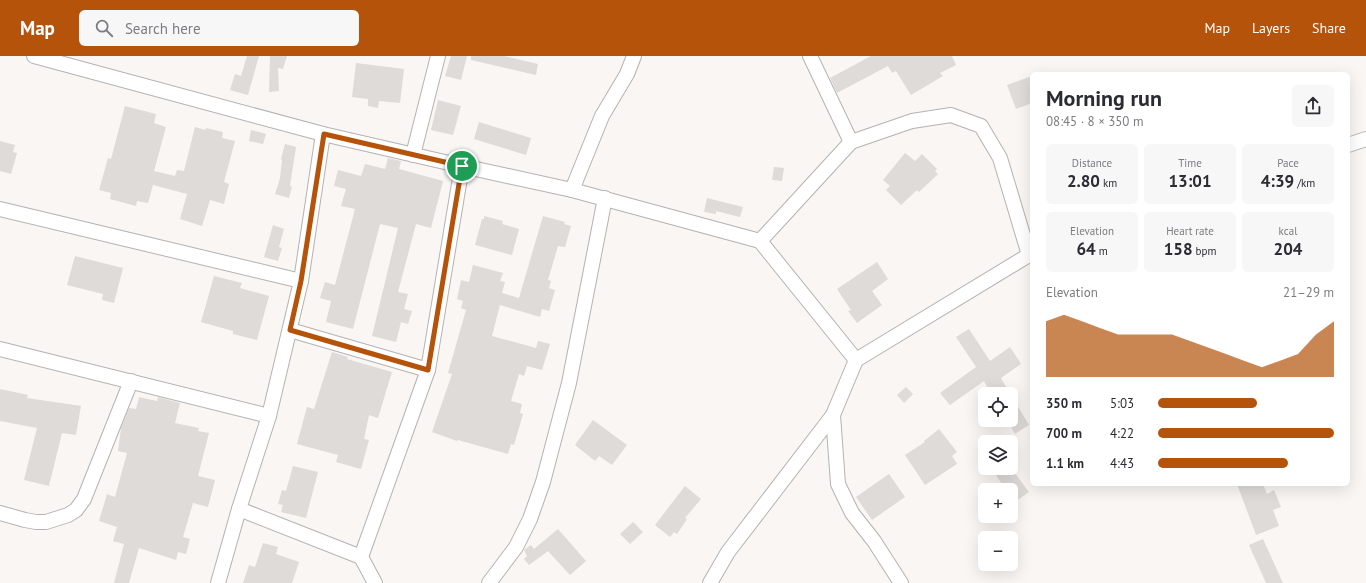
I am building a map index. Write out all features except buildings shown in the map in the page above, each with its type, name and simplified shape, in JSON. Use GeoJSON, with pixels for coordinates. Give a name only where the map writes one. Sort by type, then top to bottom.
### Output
{"type":"FeatureCollection","features":[{"type":"Feature","properties":{"kind":"street"},"geometry":{"type":"LineString","coordinates":[[34,56],[324,134],[605,198],[760,241],[856,360]]}},
{"type":"Feature","properties":{"kind":"street"},"geometry":{"type":"LineString","coordinates":[[413,154],[438,56]]}},
{"type":"Feature","properties":{"kind":"street"},"geometry":{"type":"LineString","coordinates":[[572,190],[602,116],[627,74],[634,56]]}},
{"type":"Feature","properties":{"kind":"street"},"geometry":{"type":"LineString","coordinates":[[810,56],[851,142]]}},
{"type":"Feature","properties":{"kind":"street"},"geometry":{"type":"LineString","coordinates":[[760,241],[851,142],[912,121],[951,115],[981,126],[1000,158],[1030,251]]}},
{"type":"Feature","properties":{"kind":"street"},"geometry":{"type":"LineString","coordinates":[[218,583],[239,509],[269,416],[290,330],[301,281],[324,134]]}},
{"type":"Feature","properties":{"kind":"street"},"geometry":{"type":"LineString","coordinates":[[1350,144],[1366,139]]}},
{"type":"Feature","properties":{"kind":"street"},"geometry":{"type":"LineString","coordinates":[[361,557],[428,370],[462,166]]}},
{"type":"Feature","properties":{"kind":"street"},"geometry":{"type":"LineString","coordinates":[[489,583],[516,546],[530,519],[543,482],[569,383],[605,198]]}},
{"type":"Feature","properties":{"kind":"street"},"geometry":{"type":"LineString","coordinates":[[0,208],[301,281]]}},
{"type":"Feature","properties":{"kind":"street"},"geometry":{"type":"LineString","coordinates":[[710,583],[728,552],[833,415],[856,360],[1030,255]]}},
{"type":"Feature","properties":{"kind":"street"},"geometry":{"type":"LineString","coordinates":[[290,330],[428,370]]}},
{"type":"Feature","properties":{"kind":"street"},"geometry":{"type":"LineString","coordinates":[[0,349],[269,416]]}},
{"type":"Feature","properties":{"kind":"street"},"geometry":{"type":"LineString","coordinates":[[0,513],[26,520],[46,522],[68,515],[76,510],[84,499],[131,381]]}},
{"type":"Feature","properties":{"kind":"street"},"geometry":{"type":"LineString","coordinates":[[833,415],[838,484],[852,513],[874,541],[901,583]]}},
{"type":"Feature","properties":{"kind":"street"},"geometry":{"type":"LineString","coordinates":[[239,509],[361,557],[376,583]]}},
{"type":"Feature","properties":{"kind":"route"},"geometry":{"type":"LineString","coordinates":[[324,134],[462,166],[428,370],[290,330],[301,281],[324,134]]}}]}
